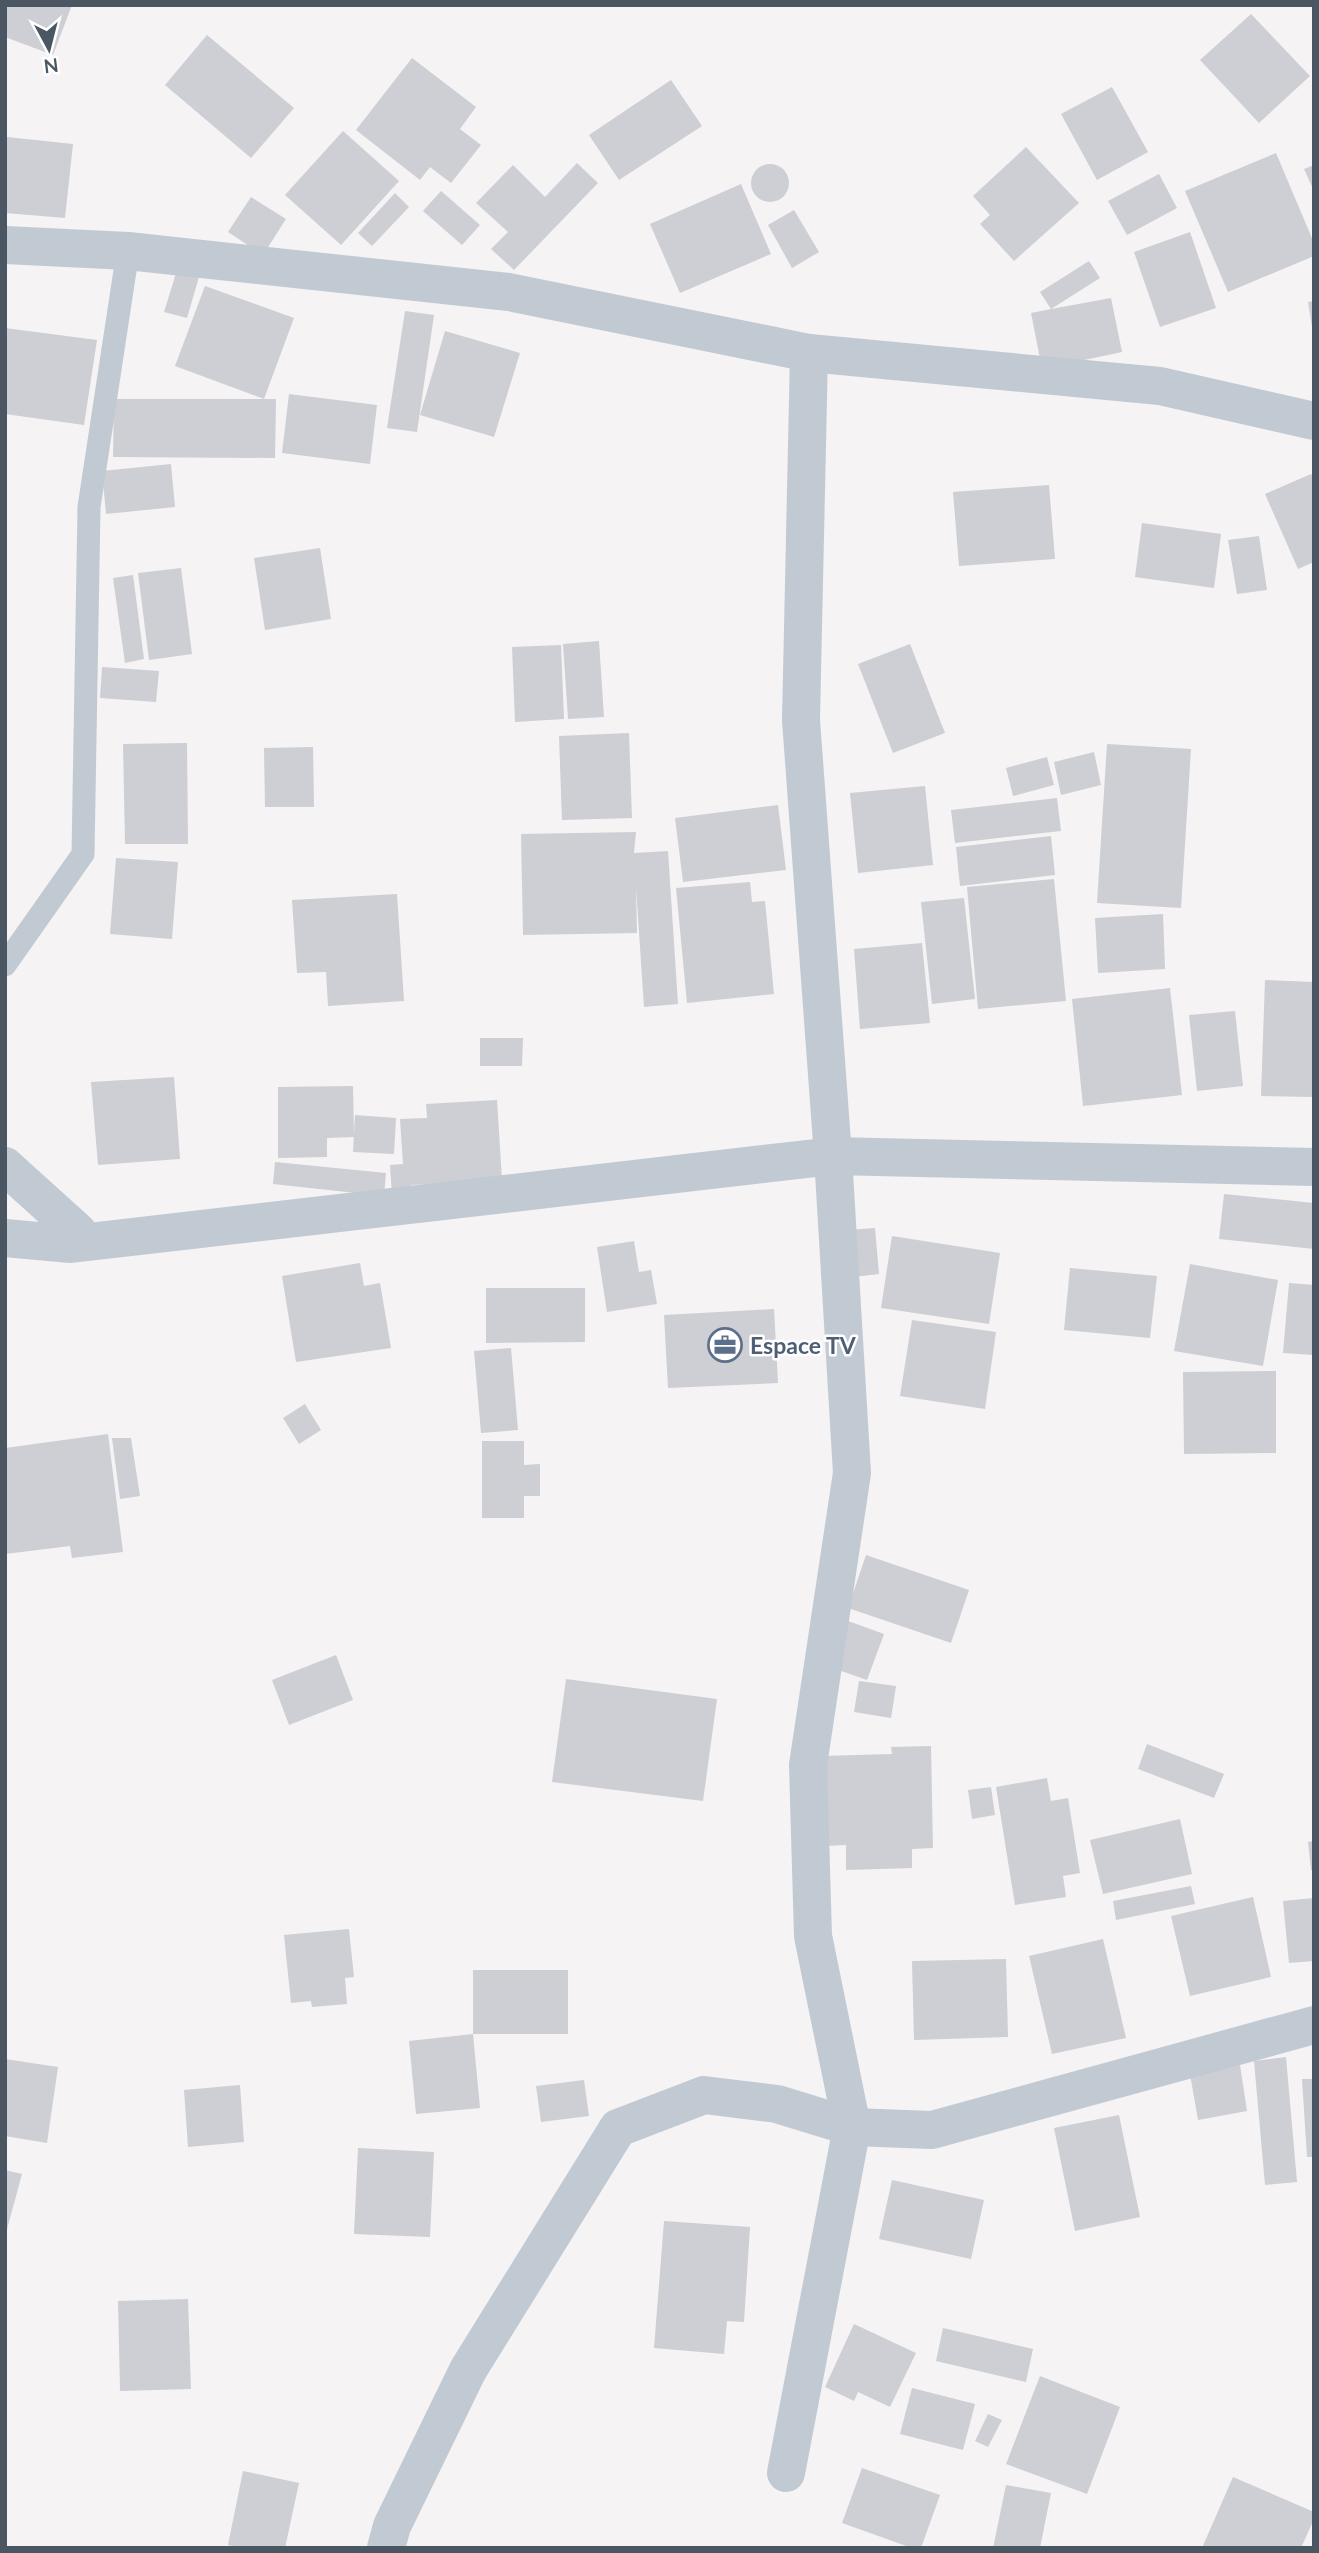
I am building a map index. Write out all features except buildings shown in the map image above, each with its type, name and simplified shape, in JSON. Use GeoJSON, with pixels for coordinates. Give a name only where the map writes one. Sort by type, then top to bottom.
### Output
{"type":"FeatureCollection","features":[{"type":"Feature","properties":{"kind":"street"},"geometry":{"type":"LineString","coordinates":[[5,245],[128,251],[509,292],[809,353],[1160,386],[1314,421]]}},
{"type":"Feature","properties":{"kind":"street"},"geometry":{"type":"LineString","coordinates":[[786,2473],[852,2127],[813,1936],[808,1765],[852,1473],[833,1156],[801,720],[809,353]]}},
{"type":"Feature","properties":{"kind":"street"},"geometry":{"type":"LineString","coordinates":[[5,1238],[71,1244],[833,1156],[1314,1167]]}},
{"type":"Feature","properties":{"kind":"street"},"geometry":{"type":"LineString","coordinates":[[5,1166],[78,1232],[82,1242]]}},
{"type":"Feature","properties":{"kind":"street"},"geometry":{"type":"LineString","coordinates":[[386,2548],[392,2526],[468,2370],[618,2128],[704,2095],[777,2104],[852,2127],[932,2130],[1314,2025]]}},
{"type":"Feature","properties":{"kind":"lane"},"geometry":{"type":"LineString","coordinates":[[5,965],[83,854],[89,507],[128,251]]}},
{"type":"Feature","properties":{"kind":"place","name":"Espace TV"},"geometry":{"type":"Point","coordinates":[725,1345]}}]}
